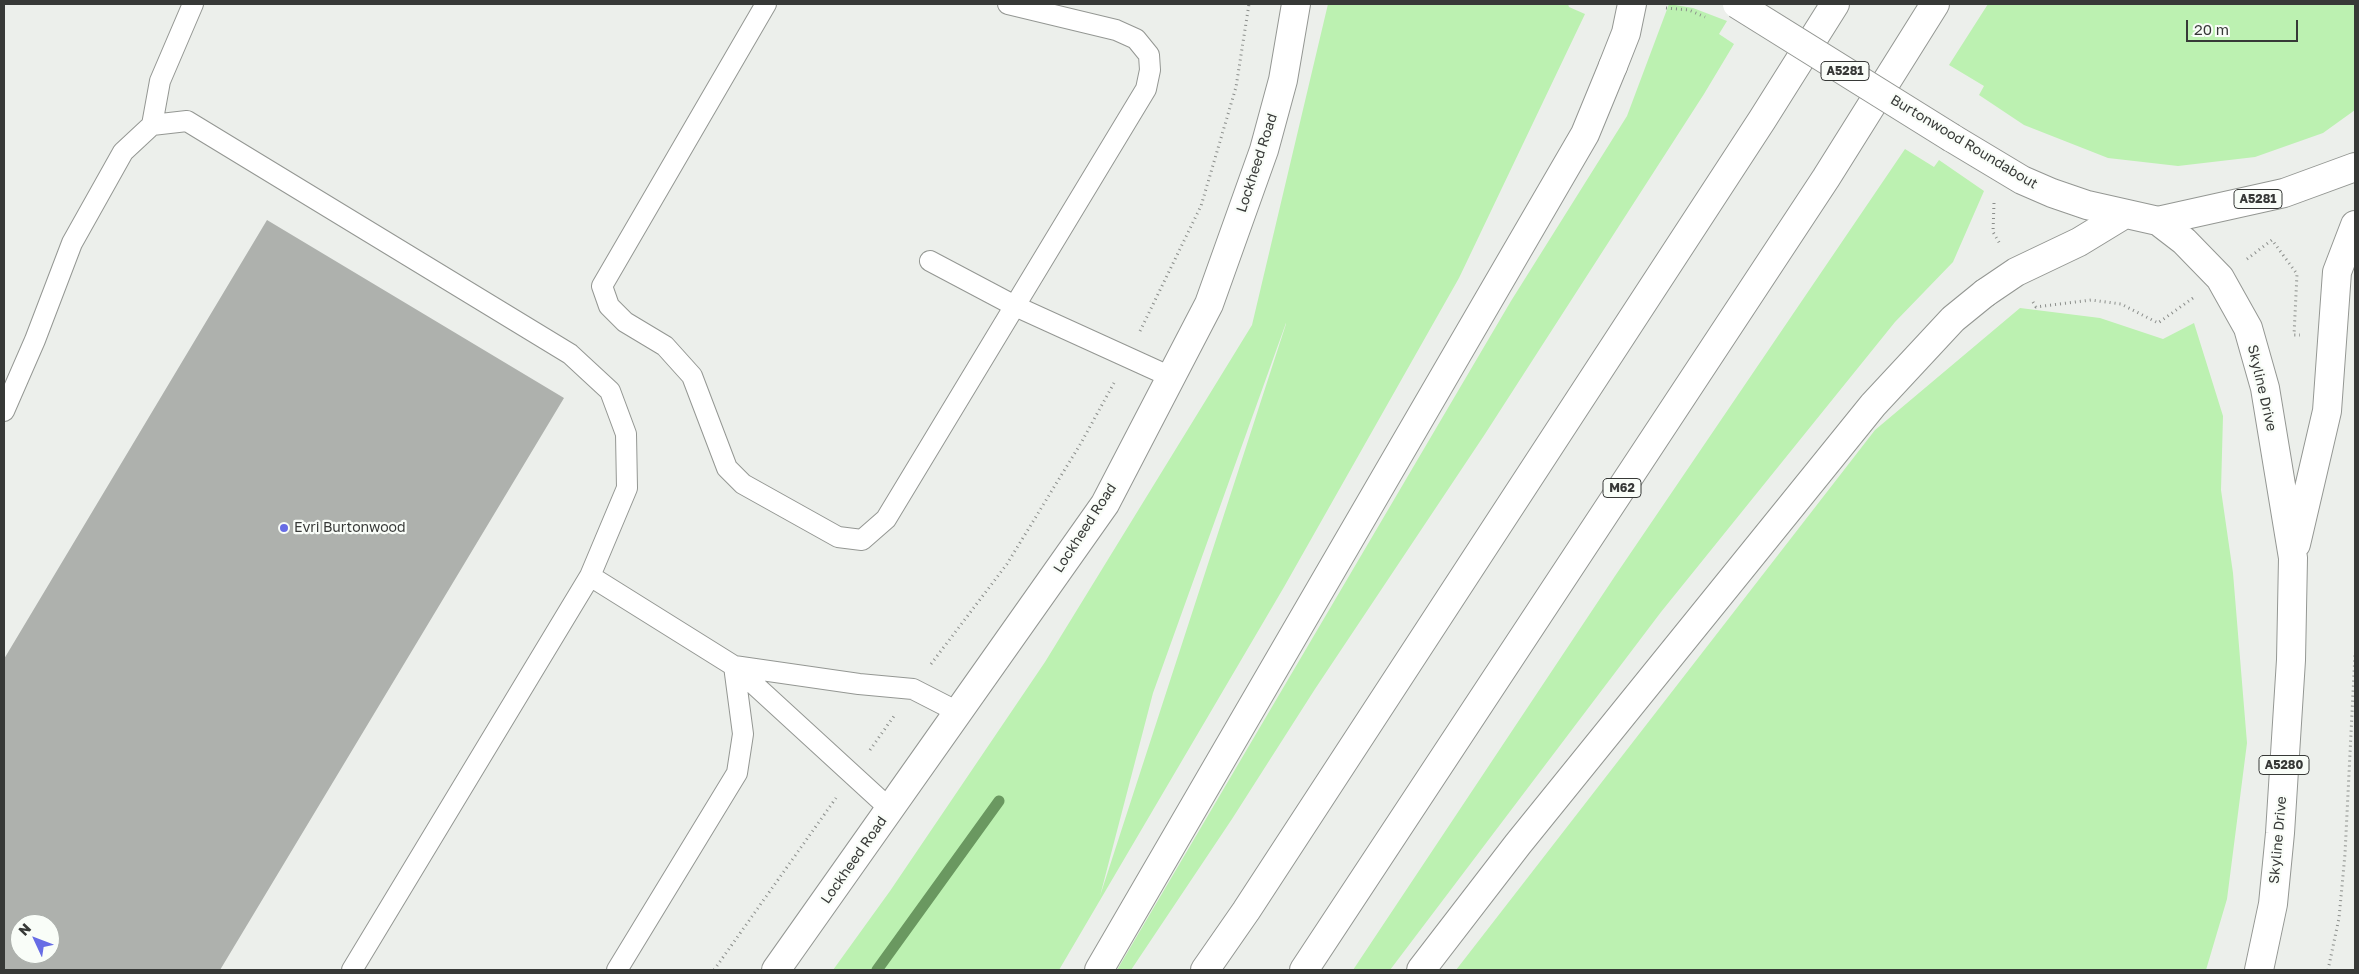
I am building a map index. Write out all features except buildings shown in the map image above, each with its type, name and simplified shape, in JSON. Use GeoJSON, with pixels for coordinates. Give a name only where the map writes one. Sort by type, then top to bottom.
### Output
{"type":"FeatureCollection","features":[{"type":"Feature","properties":{"kind":"main road","name":"Lockheed Road"},"geometry":{"type":"LineString","coordinates":[[776,970],[1105,504],[1209,304],[1264,150],[1283,80],[1296,4]]}},
{"type":"Feature","properties":{"kind":"main road"},"geometry":{"type":"LineString","coordinates":[[1099,970],[1585,134],[1626,33],[1632,4]]}},
{"type":"Feature","properties":{"kind":"main road","name":"Burtonwood Roundabout"},"geometry":{"type":"LineString","coordinates":[[1736,4],[2022,180],[2087,205],[2158,221],[2284,193],[2355,167]]}},
{"type":"Feature","properties":{"kind":"main road"},"geometry":{"type":"LineString","coordinates":[[1205,970],[1762,120],[1835,4]]}},
{"type":"Feature","properties":{"kind":"main road","name":"M62"},"geometry":{"type":"LineString","coordinates":[[1304,970],[1826,178],[1935,4]]}},
{"type":"Feature","properties":{"kind":"main road"},"geometry":{"type":"LineString","coordinates":[[1421,970],[1524,836],[1873,405],[1953,320],[1985,293],[2016,272],[2079,242],[2125,214]]}},
{"type":"Feature","properties":{"kind":"main road","name":"Skyline Drive"},"geometry":{"type":"LineString","coordinates":[[2158,221],[2202,258],[2220,278],[2248,328],[2265,388],[2293,558],[2291,660],[2280,833],[2273,904],[2263,960],[2259,970]]}},
{"type":"Feature","properties":{"kind":"main road","name":"Skyline Drive"},"geometry":{"type":"LineString","coordinates":[[2293,558],[2327,411],[2337,272],[2355,225]]}},
{"type":"Feature","properties":{"kind":"lane"},"geometry":{"type":"LineString","coordinates":[[152,125],[160,81],[193,4]]}},
{"type":"Feature","properties":{"kind":"lane"},"geometry":{"type":"LineString","coordinates":[[766,4],[602,286],[608,306],[625,322],[665,346],[692,376],[727,468],[743,484],[838,538],[862,540],[886,519],[1146,90],[1150,70],[1149,55],[1136,39],[1116,30],[1008,4]]}},
{"type":"Feature","properties":{"kind":"lane"},"geometry":{"type":"LineString","coordinates":[[4,411],[35,340],[72,243],[123,152],[152,125],[187,121],[570,354],[610,391],[626,434],[627,488],[590,576],[352,970]]}},
{"type":"Feature","properties":{"kind":"lane"},"geometry":{"type":"LineString","coordinates":[[930,261],[1014,306],[1171,377]]}},
{"type":"Feature","properties":{"kind":"lane"},"geometry":{"type":"LineString","coordinates":[[590,576],[734,666],[890,809]]}},
{"type":"Feature","properties":{"kind":"lane"},"geometry":{"type":"LineString","coordinates":[[734,666],[858,684],[913,689],[958,712]]}},
{"type":"Feature","properties":{"kind":"lane"},"geometry":{"type":"LineString","coordinates":[[617,970],[737,773],[742,734],[734,666]]}},
{"type":"Feature","properties":{"kind":"path"},"geometry":{"type":"LineString","coordinates":[[1140,330],[1201,206],[1236,87],[1249,4]]}},
{"type":"Feature","properties":{"kind":"path"},"geometry":{"type":"LineString","coordinates":[[1668,8],[1689,10],[1707,18]]}},
{"type":"Feature","properties":{"kind":"path"},"geometry":{"type":"LineString","coordinates":[[2036,306],[2091,300],[2121,304],[2158,323]]}},
{"type":"Feature","properties":{"kind":"path"},"geometry":{"type":"LineString","coordinates":[[714,970],[950,636],[1007,564],[1082,443],[1112,387]]}},
{"type":"Feature","properties":{"kind":"path"},"geometry":{"type":"LineString","coordinates":[[2328,970],[2339,918],[2346,854],[2355,653]]}},
{"type":"Feature","properties":{"kind":"green space"},"geometry":{"type":"Polygon","coordinates":[[[1328,4],[1568,4],[1569,7],[1585,14],[1459,278],[1284,587],[1059,970],[833,970],[890,891],[1045,662],[1252,325],[1328,4]],[[1286,323],[1153,693],[1100,896],[1286,323]]]}},
{"type":"Feature","properties":{"kind":"green space"},"geometry":{"type":"Polygon","coordinates":[[[1669,4],[1693,8],[1727,21],[1719,34],[1734,44],[1704,94],[1485,434],[1315,689],[1232,819],[1131,970],[1117,970],[1511,301],[1627,116],[1669,4]]]}},
{"type":"Feature","properties":{"kind":"green space"},"geometry":{"type":"Polygon","coordinates":[[[1988,4],[2355,4],[2355,110],[2323,133],[2255,157],[2178,166],[2108,158],[2024,125],[1979,95],[1984,86],[1949,65],[1988,4]]]}},
{"type":"Feature","properties":{"kind":"green space"},"geometry":{"type":"Polygon","coordinates":[[[1905,149],[1934,167],[1939,160],[1984,191],[1953,262],[1895,322],[1661,612],[1390,970],[1353,970],[1615,576],[1905,149]]]}},
{"type":"Feature","properties":{"kind":"green space"},"geometry":{"type":"Polygon","coordinates":[[[2020,308],[2100,318],[2163,339],[2194,323],[2223,416],[2221,490],[2233,573],[2247,743],[2227,899],[2206,970],[1456,970],[1875,430],[2020,308]]]}},
{"type":"Feature","properties":{"kind":"waterway"},"geometry":{"type":"LineString","coordinates":[[877,970],[999,801]]}},
{"type":"Feature","properties":{"kind":"place","name":"Evri Burtonwood"},"geometry":{"type":"Point","coordinates":[284,528]}}]}
